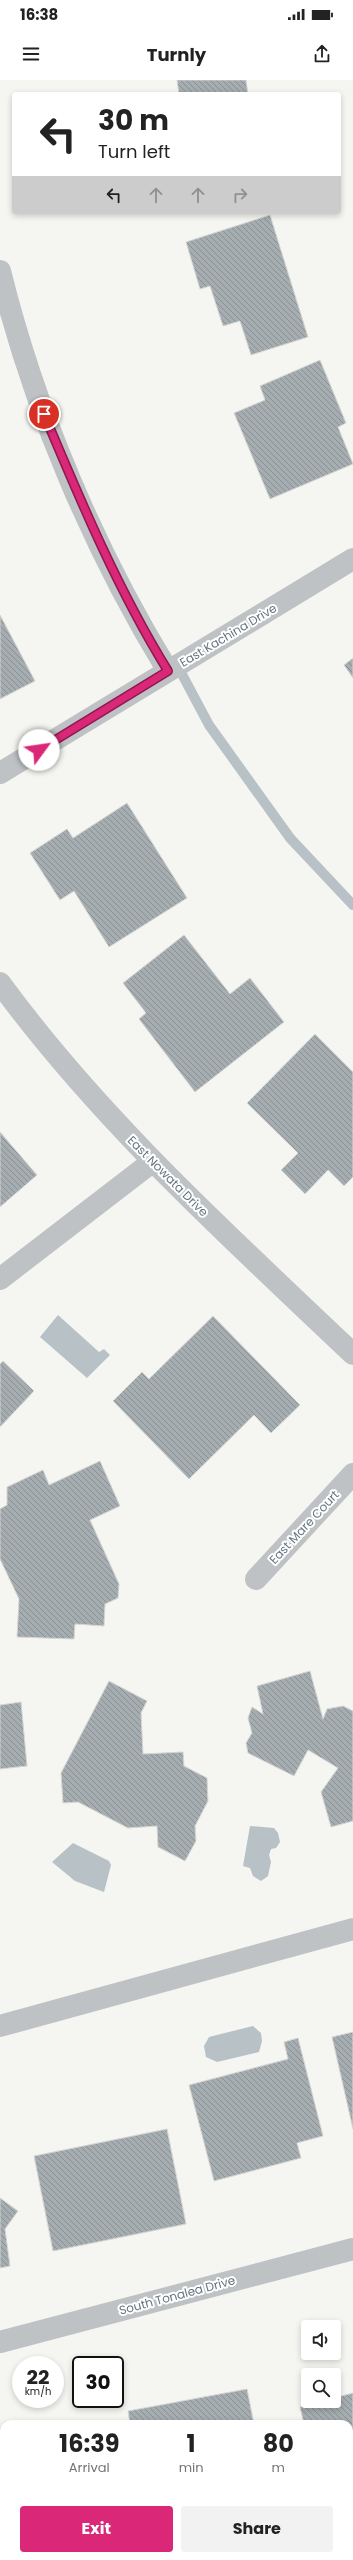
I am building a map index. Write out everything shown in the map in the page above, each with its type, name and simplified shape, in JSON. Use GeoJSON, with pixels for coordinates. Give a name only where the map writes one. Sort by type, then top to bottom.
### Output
{"type":"FeatureCollection","features":[{"type":"Feature","properties":{"kind":"street"},"geometry":{"type":"LineString","coordinates":[[0,271],[10,312],[44,414],[86,513],[140,624],[168,671]]}},
{"type":"Feature","properties":{"kind":"street","name":"East Kachina Drive"},"geometry":{"type":"LineString","coordinates":[[0,773],[353,559]]}},
{"type":"Feature","properties":{"kind":"street","name":"East Nowata Drive"},"geometry":{"type":"LineString","coordinates":[[0,983],[35,1030],[152,1162],[353,1354]]}},
{"type":"Feature","properties":{"kind":"street"},"geometry":{"type":"LineString","coordinates":[[0,1279],[152,1162]]}},
{"type":"Feature","properties":{"kind":"street","name":"East Mare Court"},"geometry":{"type":"LineString","coordinates":[[256,1579],[353,1474]]}},
{"type":"Feature","properties":{"kind":"street"},"geometry":{"type":"LineString","coordinates":[[0,2026],[353,1929]]}},
{"type":"Feature","properties":{"kind":"street","name":"South Tonalea Drive"},"geometry":{"type":"LineString","coordinates":[[0,2342],[353,2249]]}},
{"type":"Feature","properties":{"kind":"shaded area"},"geometry":{"type":"Polygon","coordinates":[[[58,1315],[99,1352],[104,1349],[110,1355],[87,1378],[40,1337],[58,1315]]]}},
{"type":"Feature","properties":{"kind":"shaded area"},"geometry":{"type":"Polygon","coordinates":[[[250,1826],[274,1828],[278,1833],[280,1842],[276,1848],[271,1849],[269,1855],[271,1862],[268,1876],[261,1881],[253,1876],[250,1868],[243,1866],[250,1826]]]}},
{"type":"Feature","properties":{"kind":"shaded area"},"geometry":{"type":"Polygon","coordinates":[[[73,1843],[109,1861],[111,1865],[104,1892],[75,1881],[52,1862],[73,1843]]]}},
{"type":"Feature","properties":{"kind":"shaded area"},"geometry":{"type":"Polygon","coordinates":[[[253,2026],[261,2033],[262,2041],[259,2052],[217,2062],[206,2057],[204,2046],[209,2037],[253,2026]]]}},
{"type":"Feature","properties":{"kind":"building"},"geometry":{"type":"Polygon","coordinates":[[[177,80],[246,80],[248,92],[179,92],[177,80]]]}},
{"type":"Feature","properties":{"kind":"building"},"geometry":{"type":"Polygon","coordinates":[[[270,215],[308,337],[251,355],[240,321],[223,326],[210,286],[200,289],[186,242],[270,215]]]}},
{"type":"Feature","properties":{"kind":"building"},"geometry":{"type":"Polygon","coordinates":[[[320,360],[346,423],[338,427],[353,464],[270,499],[234,413],[265,400],[260,386],[320,360]]]}},
{"type":"Feature","properties":{"kind":"building"},"geometry":{"type":"Polygon","coordinates":[[[0,615],[35,681],[0,699],[0,615]]]}},
{"type":"Feature","properties":{"kind":"building"},"geometry":{"type":"Polygon","coordinates":[[[353,658],[353,678],[344,665],[353,658]]]}},
{"type":"Feature","properties":{"kind":"building"},"geometry":{"type":"Polygon","coordinates":[[[127,803],[187,898],[109,947],[74,891],[60,900],[30,853],[67,829],[73,838],[127,803]]]}},
{"type":"Feature","properties":{"kind":"building"},"geometry":{"type":"Polygon","coordinates":[[[184,935],[230,994],[250,978],[284,1022],[195,1092],[139,1019],[146,1013],[123,983],[184,935]]]}},
{"type":"Feature","properties":{"kind":"building"},"geometry":{"type":"Polygon","coordinates":[[[315,1034],[353,1072],[353,1177],[344,1186],[328,1170],[305,1194],[281,1170],[298,1153],[247,1103],[315,1034]]]}},
{"type":"Feature","properties":{"kind":"building"},"geometry":{"type":"Polygon","coordinates":[[[0,1132],[37,1175],[0,1207],[0,1132]]]}},
{"type":"Feature","properties":{"kind":"building"},"geometry":{"type":"Polygon","coordinates":[[[213,1316],[300,1405],[271,1433],[254,1415],[189,1479],[113,1401],[142,1372],[149,1379],[213,1316]]]}},
{"type":"Feature","properties":{"kind":"building"},"geometry":{"type":"Polygon","coordinates":[[[3,1361],[34,1391],[0,1427],[0,1364],[3,1361]]]}},
{"type":"Feature","properties":{"kind":"building"},"geometry":{"type":"Polygon","coordinates":[[[100,1461],[120,1506],[90,1520],[119,1584],[118,1598],[105,1604],[104,1626],[75,1624],[74,1639],[17,1637],[19,1599],[0,1559],[0,1509],[7,1505],[7,1487],[43,1470],[49,1485],[100,1461]]]}},
{"type":"Feature","properties":{"kind":"building"},"geometry":{"type":"Polygon","coordinates":[[[310,1671],[323,1719],[327,1709],[343,1706],[353,1711],[353,1821],[331,1827],[321,1792],[338,1768],[308,1750],[294,1776],[248,1753],[246,1743],[252,1733],[248,1718],[252,1707],[263,1714],[257,1686],[310,1671]]]}},
{"type":"Feature","properties":{"kind":"building"},"geometry":{"type":"Polygon","coordinates":[[[109,1681],[147,1701],[141,1713],[143,1754],[183,1752],[184,1766],[207,1778],[208,1801],[195,1826],[196,1841],[185,1861],[158,1847],[157,1826],[128,1828],[78,1802],[63,1803],[61,1773],[109,1681]]]}},
{"type":"Feature","properties":{"kind":"building"},"geometry":{"type":"Polygon","coordinates":[[[21,1702],[27,1766],[0,1769],[0,1705],[21,1702]]]}},
{"type":"Feature","properties":{"kind":"building"},"geometry":{"type":"Polygon","coordinates":[[[353,2032],[353,2129],[332,2037],[353,2032]]]}},
{"type":"Feature","properties":{"kind":"building"},"geometry":{"type":"Polygon","coordinates":[[[298,2038],[323,2136],[297,2143],[301,2158],[214,2181],[189,2085],[288,2059],[284,2042],[298,2038]]]}},
{"type":"Feature","properties":{"kind":"building"},"geometry":{"type":"Polygon","coordinates":[[[167,2129],[186,2224],[53,2251],[34,2156],[167,2129]]]}},
{"type":"Feature","properties":{"kind":"building"},"geometry":{"type":"Polygon","coordinates":[[[0,2198],[18,2211],[5,2229],[10,2266],[0,2268],[0,2198]]]}},
{"type":"Feature","properties":{"kind":"building"},"geometry":{"type":"Polygon","coordinates":[[[247,2389],[253,2420],[129,2420],[128,2411],[247,2389]]]}},
{"type":"Feature","properties":{"kind":"building"},"geometry":{"type":"Polygon","coordinates":[[[353,2393],[353,2420],[303,2420],[300,2407],[341,2408],[341,2396],[353,2393]]]}},
{"type":"Feature","properties":{"kind":"waterway"},"geometry":{"type":"LineString","coordinates":[[176,663],[209,725],[290,838],[353,905]]}},
{"type":"Feature","properties":{"kind":"route"},"geometry":{"type":"LineString","coordinates":[[39,750],[168,671],[140,624],[86,513],[44,414]]}}]}
